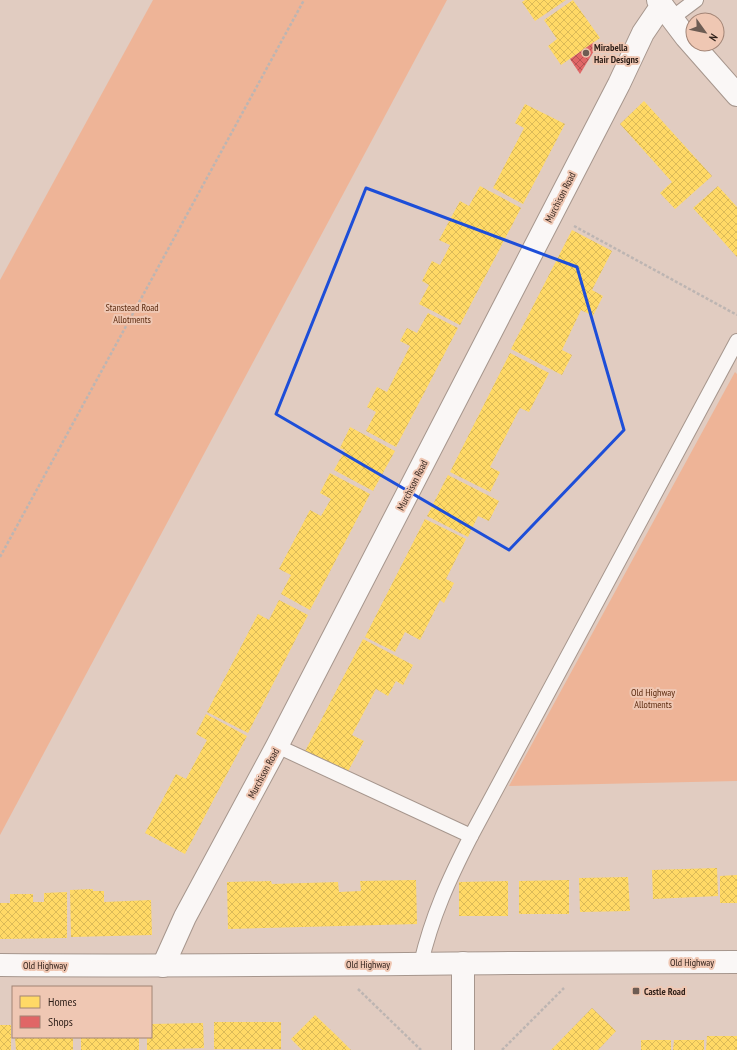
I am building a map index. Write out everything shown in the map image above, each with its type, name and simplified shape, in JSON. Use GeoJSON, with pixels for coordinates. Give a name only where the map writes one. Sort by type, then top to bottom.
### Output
{"type":"FeatureCollection","features":[{"type":"Feature","properties":{"kind":"street"},"geometry":{"type":"LineString","coordinates":[[664,8],[699,52],[737,95]]}},
{"type":"Feature","properties":{"kind":"street","name":"Murchison Road"},"geometry":{"type":"LineString","coordinates":[[163,966],[185,917],[277,746],[552,213],[643,33],[664,8]]}},
{"type":"Feature","properties":{"kind":"street","name":"Old Highway"},"geometry":{"type":"LineString","coordinates":[[0,965],[163,966],[737,962]]}},
{"type":"Feature","properties":{"kind":"street"},"geometry":{"type":"LineString","coordinates":[[463,1050],[464,963]]}},
{"type":"Feature","properties":{"kind":"lane"},"geometry":{"type":"LineString","coordinates":[[664,8],[696,0]]}},
{"type":"Feature","properties":{"kind":"lane"},"geometry":{"type":"LineString","coordinates":[[421,964],[440,901],[471,836],[737,341]]}},
{"type":"Feature","properties":{"kind":"lane"},"geometry":{"type":"LineString","coordinates":[[277,746],[471,836]]}},
{"type":"Feature","properties":{"kind":"path"},"geometry":{"type":"LineString","coordinates":[[0,557],[304,0]]}},
{"type":"Feature","properties":{"kind":"path"},"geometry":{"type":"LineString","coordinates":[[552,213],[737,315]]}},
{"type":"Feature","properties":{"kind":"path"},"geometry":{"type":"LineString","coordinates":[[502,1050],[590,962]]}},
{"type":"Feature","properties":{"kind":"path"},"geometry":{"type":"LineString","coordinates":[[333,964],[421,1050]]}},
{"type":"Feature","properties":{"kind":"highlighted area"},"geometry":{"type":"Polygon","coordinates":[[[366,188],[577,267],[624,430],[509,550],[276,414],[366,188]]]}},
{"type":"Feature","properties":{"kind":"green space","name":"Stanstead Road Allotments"},"geometry":{"type":"Polygon","coordinates":[[[153,0],[447,0],[0,835],[0,280],[153,0]]]}},
{"type":"Feature","properties":{"kind":"green space","name":"Old Highway Allotments"},"geometry":{"type":"Polygon","coordinates":[[[735,372],[737,374],[737,781],[509,786],[735,372]]]}},
{"type":"Feature","properties":{"kind":"building: Homes"},"geometry":{"type":"Polygon","coordinates":[[[525,0],[566,0],[535,21],[522,2],[525,0]]]}},
{"type":"Feature","properties":{"kind":"building: Homes"},"geometry":{"type":"Polygon","coordinates":[[[573,0],[600,38],[561,65],[548,46],[557,39],[544,20],[573,0]]]}},
{"type":"Feature","properties":{"kind":"building: Homes"},"geometry":{"type":"Polygon","coordinates":[[[644,101],[712,176],[675,209],[660,193],[672,182],[620,124],[644,101]]]}},
{"type":"Feature","properties":{"kind":"building: Homes"},"geometry":{"type":"Polygon","coordinates":[[[525,104],[565,124],[523,204],[493,188],[524,128],[515,123],[525,104]]]}},
{"type":"Feature","properties":{"kind":"building: Homes"},"geometry":{"type":"Polygon","coordinates":[[[480,186],[521,208],[460,325],[419,304],[429,285],[422,281],[432,261],[440,265],[450,245],[439,240],[460,201],[469,206],[480,186]]]}},
{"type":"Feature","properties":{"kind":"building: Homes"},"geometry":{"type":"Polygon","coordinates":[[[718,186],[737,207],[737,257],[693,208],[718,186]]]}},
{"type":"Feature","properties":{"kind":"building: Homes"},"geometry":{"type":"Polygon","coordinates":[[[572,230],[612,251],[592,290],[603,296],[593,316],[581,310],[562,350],[572,355],[562,375],[511,349],[572,230]]]}},
{"type":"Feature","properties":{"kind":"building: Homes"},"geometry":{"type":"Polygon","coordinates":[[[428,313],[458,328],[396,447],[366,431],[376,412],[367,407],[377,387],[387,392],[410,346],[400,341],[407,328],[417,333],[428,313]]]}},
{"type":"Feature","properties":{"kind":"building: Homes"},"geometry":{"type":"Polygon","coordinates":[[[510,353],[549,373],[529,412],[520,408],[490,467],[500,472],[490,492],[450,472],[510,353]]]}},
{"type":"Feature","properties":{"kind":"building: Homes"},"geometry":{"type":"Polygon","coordinates":[[[350,427],[395,451],[373,491],[334,470],[345,450],[340,448],[350,427]]]}},
{"type":"Feature","properties":{"kind":"building: Homes"},"geometry":{"type":"Polygon","coordinates":[[[330,473],[370,494],[310,610],[281,594],[291,575],[279,569],[310,510],[321,516],[331,499],[320,493],[330,473]]]}},
{"type":"Feature","properties":{"kind":"building: Homes"},"geometry":{"type":"Polygon","coordinates":[[[448,475],[499,501],[489,521],[478,516],[468,537],[427,516],[448,475]]]}},
{"type":"Feature","properties":{"kind":"building: Homes"},"geometry":{"type":"Polygon","coordinates":[[[425,519],[466,539],[446,579],[454,583],[444,603],[440,600],[420,640],[405,632],[395,652],[365,637],[425,519]]]}},
{"type":"Feature","properties":{"kind":"building: Homes"},"geometry":{"type":"Polygon","coordinates":[[[279,600],[308,615],[248,733],[207,712],[258,614],[269,620],[279,600]]]}},
{"type":"Feature","properties":{"kind":"building: Homes"},"geometry":{"type":"Polygon","coordinates":[[[363,639],[413,665],[403,685],[396,681],[388,696],[376,689],[352,735],[364,741],[343,781],[301,759],[363,639]]]}},
{"type":"Feature","properties":{"kind":"building: Homes"},"geometry":{"type":"Polygon","coordinates":[[[206,714],[247,736],[185,854],[145,833],[176,774],[186,779],[207,740],[196,734],[206,714]]]}},
{"type":"Feature","properties":{"kind":"building: Homes"},"geometry":{"type":"Polygon","coordinates":[[[717,868],[718,896],[653,899],[652,870],[717,868]]]}},
{"type":"Feature","properties":{"kind":"building: Homes"},"geometry":{"type":"Polygon","coordinates":[[[737,875],[737,903],[720,903],[720,876],[737,875]]]}},
{"type":"Feature","properties":{"kind":"building: Homes"},"geometry":{"type":"Polygon","coordinates":[[[628,877],[630,911],[580,912],[579,878],[628,877]]]}},
{"type":"Feature","properties":{"kind":"building: Homes"},"geometry":{"type":"Polygon","coordinates":[[[416,880],[417,924],[228,929],[227,882],[271,881],[272,884],[338,882],[339,892],[361,891],[360,881],[416,880]]]}},
{"type":"Feature","properties":{"kind":"building: Homes"},"geometry":{"type":"Polygon","coordinates":[[[569,880],[569,914],[519,914],[519,881],[569,880]]]}},
{"type":"Feature","properties":{"kind":"building: Homes"},"geometry":{"type":"Polygon","coordinates":[[[508,881],[508,916],[459,916],[459,882],[508,881]]]}},
{"type":"Feature","properties":{"kind":"building: Homes"},"geometry":{"type":"Polygon","coordinates":[[[93,889],[93,891],[104,891],[104,902],[151,900],[152,935],[71,937],[70,890],[93,889]]]}},
{"type":"Feature","properties":{"kind":"building: Homes"},"geometry":{"type":"Polygon","coordinates":[[[67,892],[67,938],[0,939],[0,903],[10,903],[10,894],[33,894],[33,902],[44,902],[44,893],[67,892]]]}},
{"type":"Feature","properties":{"kind":"building: Homes"},"geometry":{"type":"Polygon","coordinates":[[[592,1008],[616,1031],[598,1050],[551,1050],[592,1008]]]}},
{"type":"Feature","properties":{"kind":"building: Homes"},"geometry":{"type":"Polygon","coordinates":[[[315,1015],[351,1050],[302,1050],[291,1039],[315,1015]]]}},
{"type":"Feature","properties":{"kind":"building: Homes"},"geometry":{"type":"Polygon","coordinates":[[[214,1022],[281,1022],[281,1049],[214,1049],[214,1022]]]}},
{"type":"Feature","properties":{"kind":"building: Homes"},"geometry":{"type":"Polygon","coordinates":[[[203,1023],[204,1048],[147,1050],[147,1038],[152,1038],[152,1024],[203,1023]]]}},
{"type":"Feature","properties":{"kind":"building: Homes"},"geometry":{"type":"Polygon","coordinates":[[[0,1025],[11,1025],[11,1050],[0,1050],[0,1025]]]}},
{"type":"Feature","properties":{"kind":"building: Homes"},"geometry":{"type":"Polygon","coordinates":[[[707,1036],[737,1036],[737,1050],[706,1050],[707,1036]]]}},
{"type":"Feature","properties":{"kind":"building: Homes"},"geometry":{"type":"Polygon","coordinates":[[[15,1038],[73,1038],[73,1050],[16,1050],[15,1038]]]}},
{"type":"Feature","properties":{"kind":"building: Homes"},"geometry":{"type":"Polygon","coordinates":[[[81,1038],[139,1038],[139,1050],[81,1050],[81,1038]]]}},
{"type":"Feature","properties":{"kind":"building: Homes"},"geometry":{"type":"Polygon","coordinates":[[[641,1040],[671,1040],[671,1050],[641,1050],[641,1040]]]}},
{"type":"Feature","properties":{"kind":"building: Homes"},"geometry":{"type":"Polygon","coordinates":[[[674,1040],[704,1040],[704,1050],[673,1050],[674,1040]]]}},
{"type":"Feature","properties":{"kind":"building: Shops","name":"Mirabella Hair Designs"},"geometry":{"type":"Polygon","coordinates":[[[594,42],[597,46],[580,74],[570,59],[594,42]]]}},
{"type":"Feature","properties":{"kind":"place","name":"Mirabella Hair Designs"},"geometry":{"type":"Point","coordinates":[586,53]}},
{"type":"Feature","properties":{"kind":"place","name":"Castle Road"},"geometry":{"type":"Point","coordinates":[636,991]}}]}
